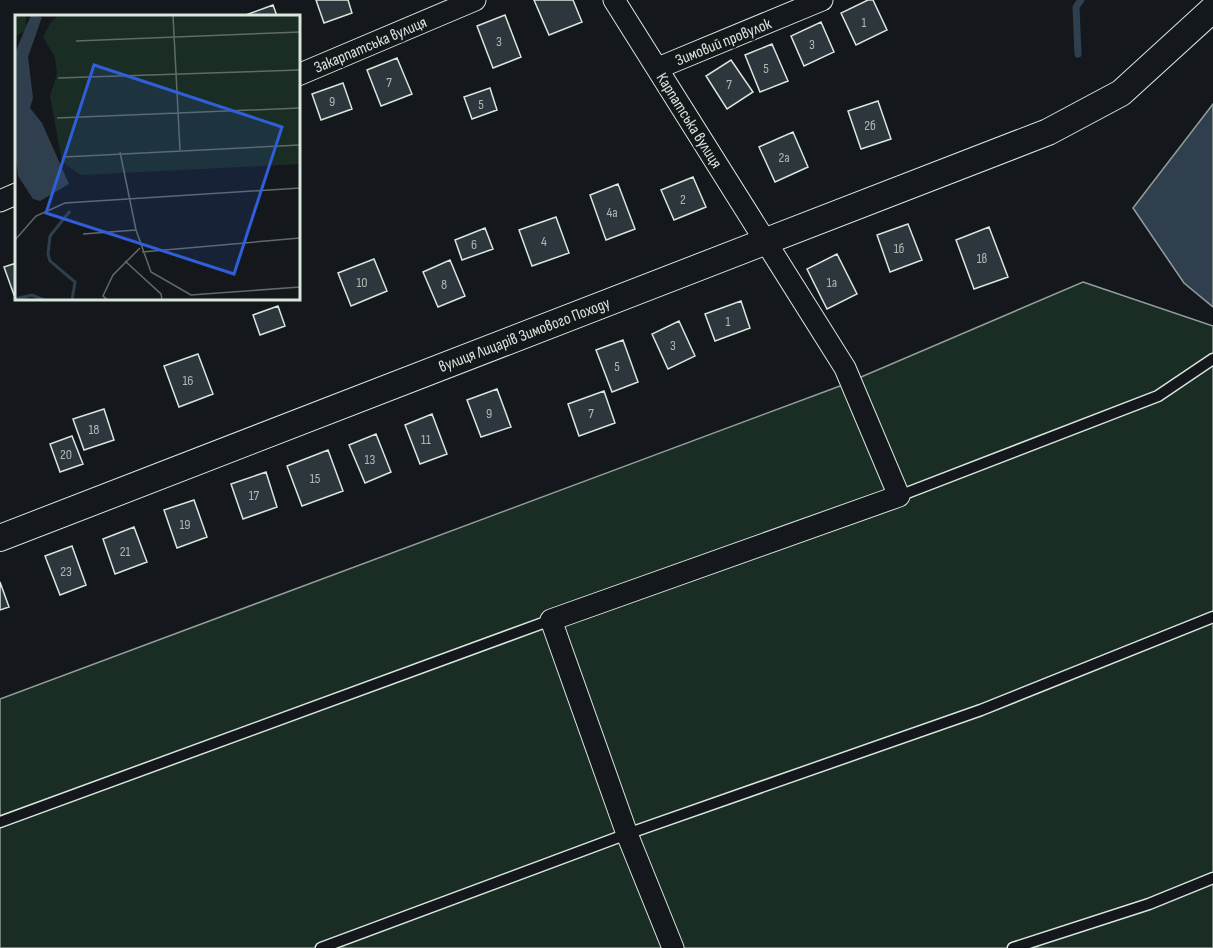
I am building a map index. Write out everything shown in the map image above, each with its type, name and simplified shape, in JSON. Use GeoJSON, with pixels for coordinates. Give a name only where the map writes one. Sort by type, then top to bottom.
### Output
{"type":"FeatureCollection","features":[{"type":"Feature","properties":{"kind":"street","name":"Закарпатська вулиця"},"geometry":{"type":"LineString","coordinates":[[300,74],[475,0]]}},
{"type":"Feature","properties":{"kind":"street","name":"Карпатська вулиця"},"geometry":{"type":"LineString","coordinates":[[614,0],[845,368],[898,496]]}},
{"type":"Feature","properties":{"kind":"street","name":"Зимовий провулок"},"geometry":{"type":"LineString","coordinates":[[658,68],[822,0]]}},
{"type":"Feature","properties":{"kind":"street","name":"вулиця Лицарів Зимового Походу"},"geometry":{"type":"LineString","coordinates":[[0,538],[1048,132],[1122,93],[1213,9]]}},
{"type":"Feature","properties":{"kind":"street"},"geometry":{"type":"LineString","coordinates":[[0,201],[15,194]]}},
{"type":"Feature","properties":{"kind":"street"},"geometry":{"type":"LineString","coordinates":[[673,948],[627,834],[551,620],[898,496]]}},
{"type":"Feature","properties":{"kind":"lane"},"geometry":{"type":"LineString","coordinates":[[898,496],[1158,396],[1213,359]]}},
{"type":"Feature","properties":{"kind":"lane"},"geometry":{"type":"LineString","coordinates":[[321,948],[627,834],[981,710],[1213,617]]}},
{"type":"Feature","properties":{"kind":"lane"},"geometry":{"type":"LineString","coordinates":[[0,822],[551,620]]}},
{"type":"Feature","properties":{"kind":"lane"},"geometry":{"type":"LineString","coordinates":[[1013,948],[1149,904],[1213,878]]}},
{"type":"Feature","properties":{"kind":"green space"},"geometry":{"type":"Polygon","coordinates":[[[1083,282],[1213,326],[1213,948],[0,948],[0,699],[840,386],[1083,282]]]}},
{"type":"Feature","properties":{"kind":"water"},"geometry":{"type":"Polygon","coordinates":[[[1213,104],[1213,307],[1184,283],[1133,208],[1213,104]]]}},
{"type":"Feature","properties":{"kind":"building"},"geometry":{"type":"Polygon","coordinates":[[[316,0],[348,0],[352,13],[324,23],[316,0]]]}},
{"type":"Feature","properties":{"kind":"building"},"geometry":{"type":"Polygon","coordinates":[[[534,0],[573,0],[582,22],[549,35],[534,0]]]}},
{"type":"Feature","properties":{"kind":"building"},"geometry":{"type":"Polygon","coordinates":[[[868,0],[873,0],[887,30],[856,45],[841,13],[868,0]]]}},
{"type":"Feature","properties":{"kind":"building"},"geometry":{"type":"Polygon","coordinates":[[[273,5],[277,15],[246,15],[273,5]]]}},
{"type":"Feature","properties":{"kind":"building"},"geometry":{"type":"Polygon","coordinates":[[[505,15],[521,57],[493,68],[477,26],[505,15]]]}},
{"type":"Feature","properties":{"kind":"building"},"geometry":{"type":"Polygon","coordinates":[[[821,22],[834,52],[804,66],[791,36],[821,22]]]}},
{"type":"Feature","properties":{"kind":"building"},"geometry":{"type":"Polygon","coordinates":[[[772,44],[788,81],[760,92],[745,55],[772,44]]]}},
{"type":"Feature","properties":{"kind":"building"},"geometry":{"type":"Polygon","coordinates":[[[397,58],[412,94],[381,106],[367,70],[397,58]]]}},
{"type":"Feature","properties":{"kind":"building"},"geometry":{"type":"Polygon","coordinates":[[[731,60],[753,92],[727,109],[706,76],[731,60]]]}},
{"type":"Feature","properties":{"kind":"building"},"geometry":{"type":"Polygon","coordinates":[[[343,83],[352,109],[321,120],[312,94],[343,83]]]}},
{"type":"Feature","properties":{"kind":"building"},"geometry":{"type":"Polygon","coordinates":[[[490,88],[497,110],[472,119],[464,97],[490,88]]]}},
{"type":"Feature","properties":{"kind":"building"},"geometry":{"type":"Polygon","coordinates":[[[878,101],[891,139],[861,149],[848,111],[878,101]]]}},
{"type":"Feature","properties":{"kind":"building"},"geometry":{"type":"Polygon","coordinates":[[[793,132],[808,167],[775,182],[759,147],[793,132]]]}},
{"type":"Feature","properties":{"kind":"building"},"geometry":{"type":"Polygon","coordinates":[[[693,177],[706,207],[674,220],[661,190],[693,177]]]}},
{"type":"Feature","properties":{"kind":"building"},"geometry":{"type":"Polygon","coordinates":[[[618,184],[635,229],[606,240],[590,195],[618,184]]]}},
{"type":"Feature","properties":{"kind":"building"},"geometry":{"type":"Polygon","coordinates":[[[556,217],[569,253],[532,266],[519,230],[556,217]]]}},
{"type":"Feature","properties":{"kind":"building"},"geometry":{"type":"Polygon","coordinates":[[[908,224],[922,260],[890,272],[877,235],[908,224]]]}},
{"type":"Feature","properties":{"kind":"building"},"geometry":{"type":"Polygon","coordinates":[[[989,227],[1008,277],[974,289],[956,240],[989,227]]]}},
{"type":"Feature","properties":{"kind":"building"},"geometry":{"type":"Polygon","coordinates":[[[485,228],[493,249],[462,260],[455,240],[485,228]]]}},
{"type":"Feature","properties":{"kind":"building"},"geometry":{"type":"Polygon","coordinates":[[[837,254],[857,294],[827,309],[807,269],[837,254]]]}},
{"type":"Feature","properties":{"kind":"building"},"geometry":{"type":"Polygon","coordinates":[[[374,259],[387,291],[351,306],[338,273],[374,259]]]}},
{"type":"Feature","properties":{"kind":"building"},"geometry":{"type":"Polygon","coordinates":[[[450,260],[465,296],[438,307],[423,272],[450,260]]]}},
{"type":"Feature","properties":{"kind":"building"},"geometry":{"type":"Polygon","coordinates":[[[15,263],[14,295],[4,267],[15,263]]]}},
{"type":"Feature","properties":{"kind":"building"},"geometry":{"type":"Polygon","coordinates":[[[741,301],[750,328],[715,341],[705,314],[741,301]]]}},
{"type":"Feature","properties":{"kind":"building"},"geometry":{"type":"Polygon","coordinates":[[[278,306],[285,326],[260,335],[253,315],[278,306]]]}},
{"type":"Feature","properties":{"kind":"building"},"geometry":{"type":"Polygon","coordinates":[[[679,321],[695,356],[668,369],[652,334],[679,321]]]}},
{"type":"Feature","properties":{"kind":"building"},"geometry":{"type":"Polygon","coordinates":[[[623,340],[638,382],[612,392],[596,350],[623,340]]]}},
{"type":"Feature","properties":{"kind":"building"},"geometry":{"type":"Polygon","coordinates":[[[198,354],[213,394],[179,407],[164,366],[198,354]]]}},
{"type":"Feature","properties":{"kind":"building"},"geometry":{"type":"Polygon","coordinates":[[[497,389],[511,427],[481,437],[467,400],[497,389]]]}},
{"type":"Feature","properties":{"kind":"building"},"geometry":{"type":"Polygon","coordinates":[[[604,391],[615,423],[579,436],[568,404],[604,391]]]}},
{"type":"Feature","properties":{"kind":"building"},"geometry":{"type":"Polygon","coordinates":[[[104,409],[114,440],[84,450],[73,419],[104,409]]]}},
{"type":"Feature","properties":{"kind":"building"},"geometry":{"type":"Polygon","coordinates":[[[432,414],[447,454],[420,464],[405,425],[432,414]]]}},
{"type":"Feature","properties":{"kind":"building"},"geometry":{"type":"Polygon","coordinates":[[[376,434],[391,472],[365,483],[349,445],[376,434]]]}},
{"type":"Feature","properties":{"kind":"building"},"geometry":{"type":"Polygon","coordinates":[[[72,436],[83,464],[60,472],[50,444],[72,436]]]}},
{"type":"Feature","properties":{"kind":"building"},"geometry":{"type":"Polygon","coordinates":[[[328,450],[343,491],[302,506],[287,466],[328,450]]]}},
{"type":"Feature","properties":{"kind":"building"},"geometry":{"type":"Polygon","coordinates":[[[266,472],[277,507],[243,519],[231,484],[266,472]]]}},
{"type":"Feature","properties":{"kind":"building"},"geometry":{"type":"Polygon","coordinates":[[[194,500],[207,537],[177,548],[164,510],[194,500]]]}},
{"type":"Feature","properties":{"kind":"building"},"geometry":{"type":"Polygon","coordinates":[[[134,527],[147,562],[115,574],[103,539],[134,527]]]}},
{"type":"Feature","properties":{"kind":"building"},"geometry":{"type":"Polygon","coordinates":[[[72,546],[86,585],[60,595],[45,556],[72,546]]]}},
{"type":"Feature","properties":{"kind":"building"},"geometry":{"type":"Polygon","coordinates":[[[0,582],[9,607],[0,610],[0,582]]]}},
{"type":"Feature","properties":{"kind":"waterway"},"geometry":{"type":"LineString","coordinates":[[1078,54],[1076,7],[1081,0]]}}]}
